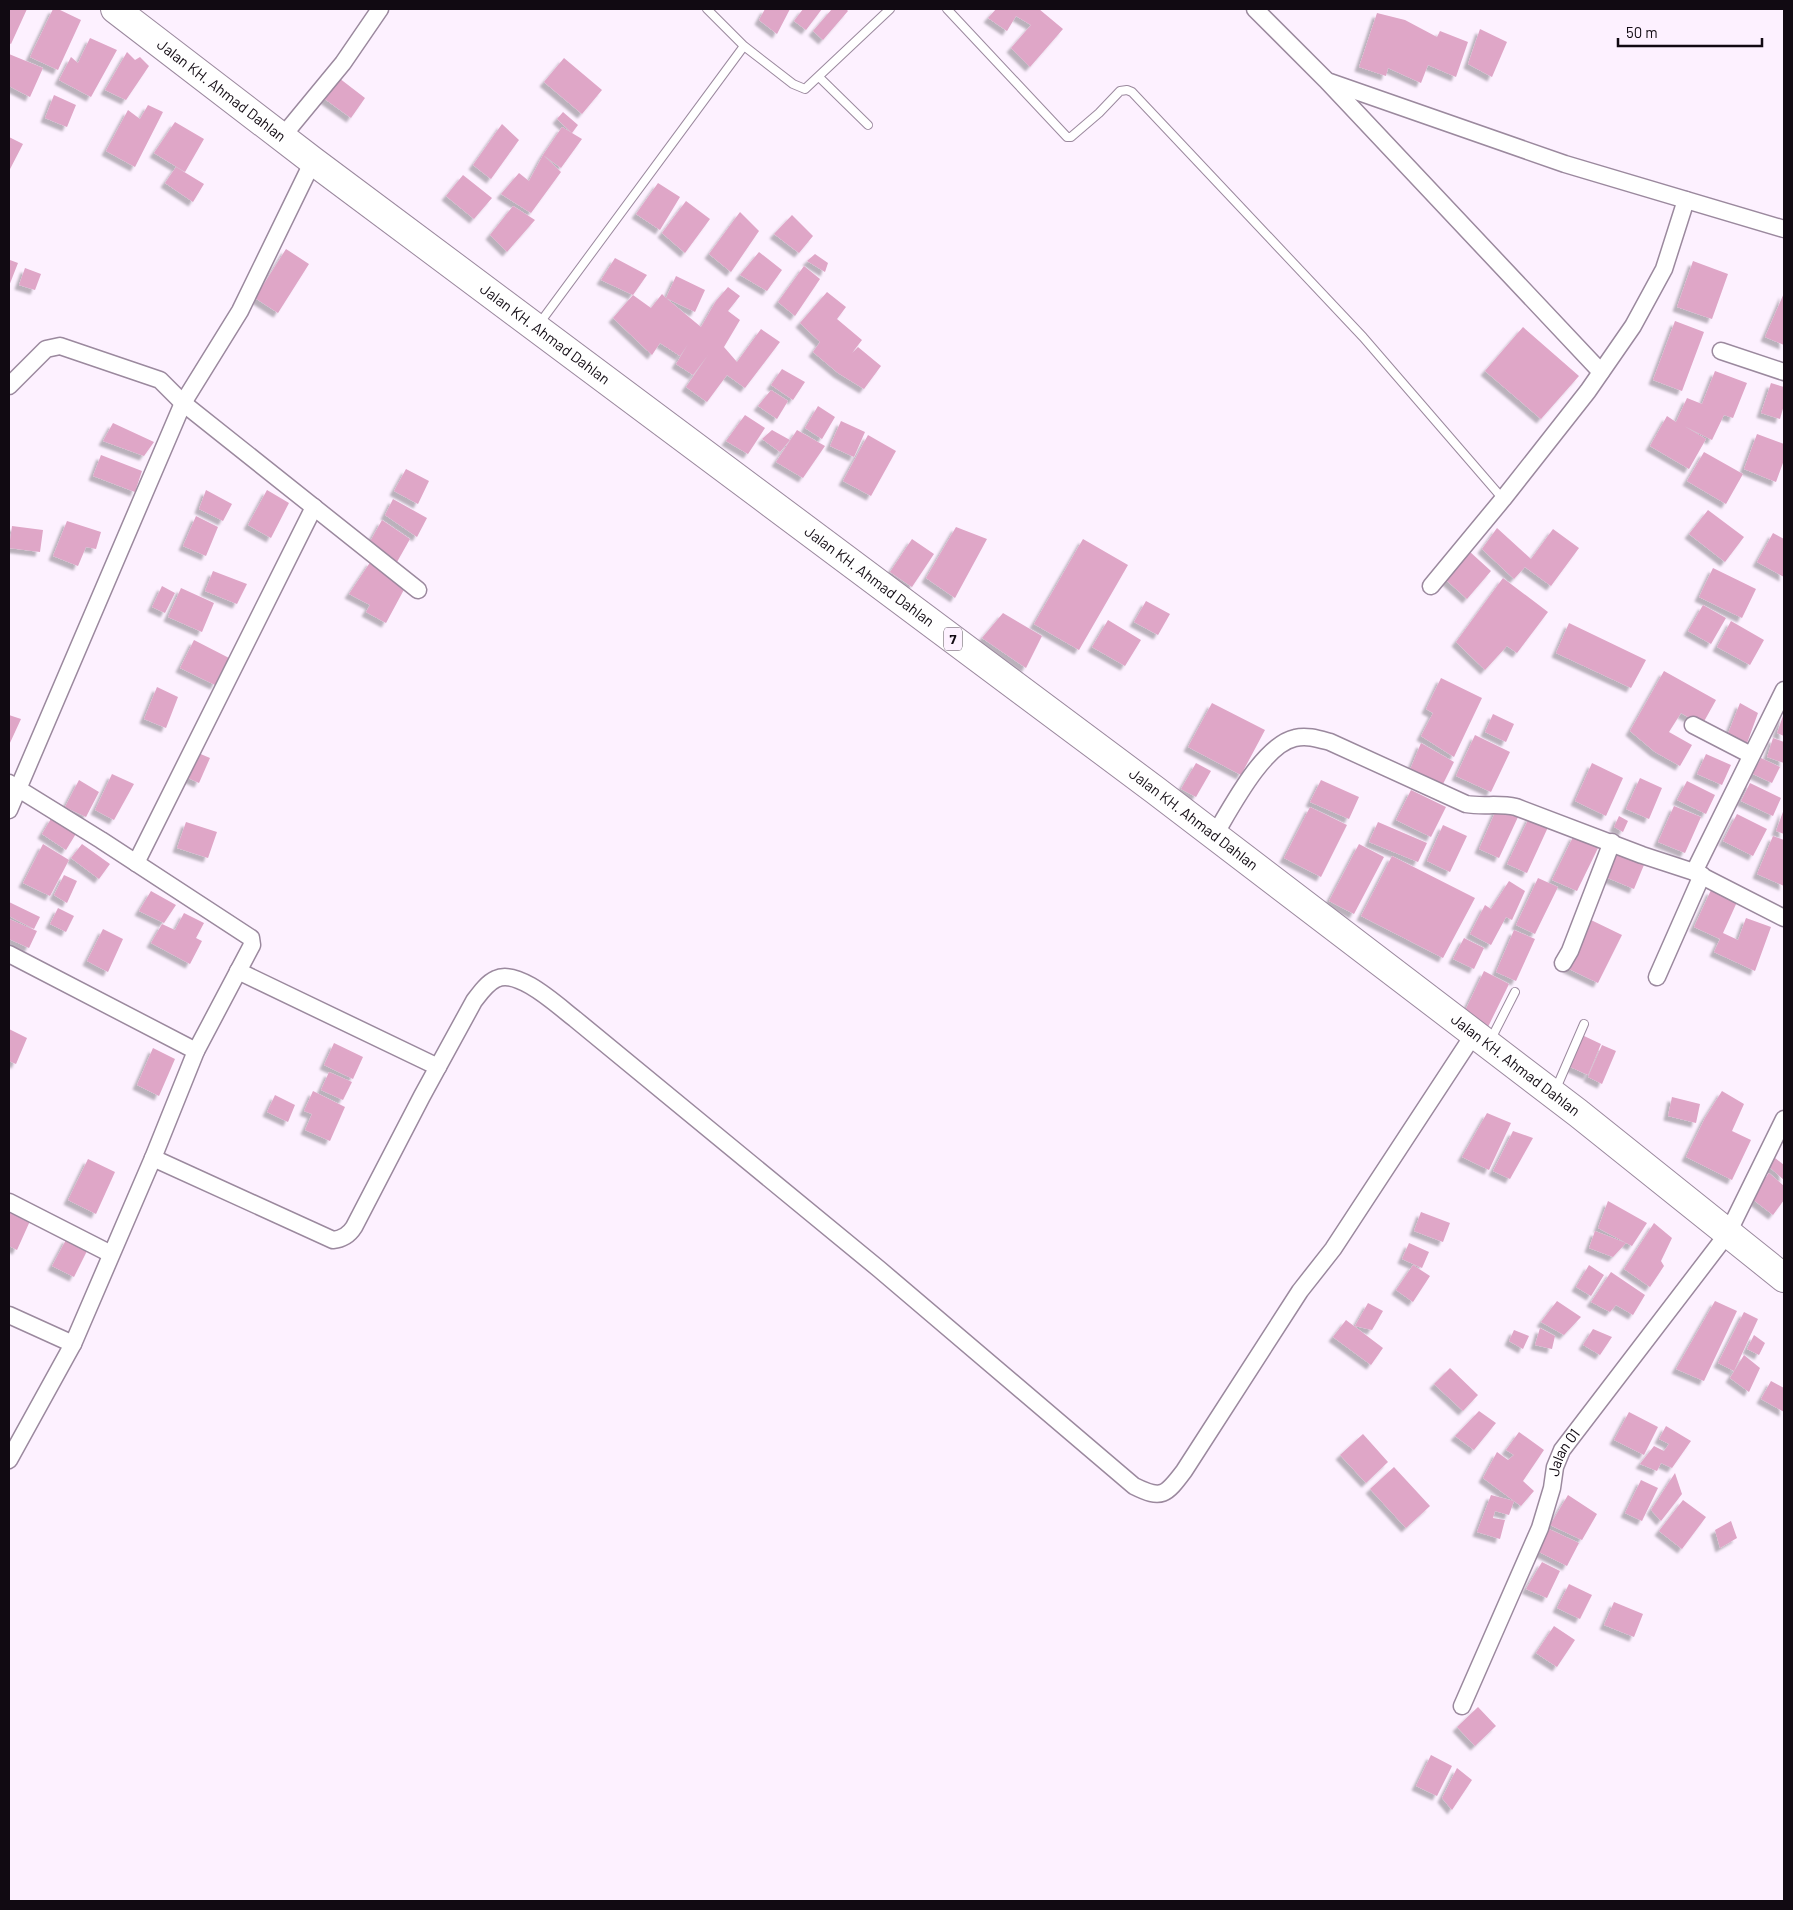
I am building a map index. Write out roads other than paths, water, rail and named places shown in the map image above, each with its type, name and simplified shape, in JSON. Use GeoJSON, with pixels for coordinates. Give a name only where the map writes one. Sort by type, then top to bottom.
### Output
{"type":"FeatureCollection","features":[{"type":"Feature","properties":{"kind":"highway","name":"Jalan KH. Ahmad Dahlan"},"geometry":{"type":"LineString","coordinates":[[115,9],[313,161],[1214,836],[1554,1095],[1784,1278]]}},
{"type":"Feature","properties":{"kind":"street"},"geometry":{"type":"LineString","coordinates":[[282,137],[343,62],[380,9]]}},
{"type":"Feature","properties":{"kind":"street"},"geometry":{"type":"LineString","coordinates":[[1255,9],[1326,80],[1601,372]]}},
{"type":"Feature","properties":{"kind":"street"},"geometry":{"type":"LineString","coordinates":[[1326,80],[1565,164],[1784,229]]}},
{"type":"Feature","properties":{"kind":"street"},"geometry":{"type":"LineString","coordinates":[[9,810],[14,785],[183,403],[240,311],[313,161]]}},
{"type":"Feature","properties":{"kind":"street"},"geometry":{"type":"LineString","coordinates":[[1431,586],[1503,499],[1588,391],[1633,326],[1664,268],[1686,200]]}},
{"type":"Feature","properties":{"kind":"street"},"geometry":{"type":"LineString","coordinates":[[9,386],[46,349],[60,346],[160,380],[183,403],[418,590]]}},
{"type":"Feature","properties":{"kind":"street"},"geometry":{"type":"LineString","coordinates":[[1721,351],[1784,372]]}},
{"type":"Feature","properties":{"kind":"street"},"geometry":{"type":"LineString","coordinates":[[136,863],[314,507]]}},
{"type":"Feature","properties":{"kind":"street"},"geometry":{"type":"LineString","coordinates":[[1657,977],[1698,874],[1751,755],[1784,690]]}},
{"type":"Feature","properties":{"kind":"street"},"geometry":{"type":"LineString","coordinates":[[1693,725],[1751,755]]}},
{"type":"Feature","properties":{"kind":"street"},"geometry":{"type":"LineString","coordinates":[[1214,836],[1258,766],[1280,745],[1295,738],[1309,737],[1330,742],[1466,804],[1481,807],[1504,804],[1516,807],[1642,855],[1698,874],[1784,918]]}},
{"type":"Feature","properties":{"kind":"street"},"geometry":{"type":"LineString","coordinates":[[9,1460],[73,1344],[153,1158],[196,1051],[252,945],[251,938],[14,785]]}},
{"type":"Feature","properties":{"kind":"street"},"geometry":{"type":"LineString","coordinates":[[1563,963],[1570,951],[1612,842]]}},
{"type":"Feature","properties":{"kind":"street"},"geometry":{"type":"LineString","coordinates":[[9,954],[196,1051]]}},
{"type":"Feature","properties":{"kind":"street"},"geometry":{"type":"LineString","coordinates":[[238,971],[438,1067]]}},
{"type":"Feature","properties":{"kind":"street"},"geometry":{"type":"LineString","coordinates":[[153,1158],[321,1235],[333,1240],[340,1240],[350,1233],[354,1227],[474,1001],[485,987],[495,979],[505,976],[514,977],[527,984],[582,1025],[879,1269],[1134,1486],[1149,1493],[1158,1494],[1166,1492],[1184,1471],[1300,1291],[1333,1249],[1481,1040]]}},
{"type":"Feature","properties":{"kind":"street","name":"Jalan 01"},"geometry":{"type":"LineString","coordinates":[[1462,1706],[1540,1528],[1552,1488],[1555,1467],[1562,1450],[1728,1233],[1784,1119]]}},
{"type":"Feature","properties":{"kind":"street"},"geometry":{"type":"LineString","coordinates":[[9,1202],[111,1254]]}},
{"type":"Feature","properties":{"kind":"street"},"geometry":{"type":"LineString","coordinates":[[9,1315],[73,1344]]}},
{"type":"Feature","properties":{"kind":"lane"},"geometry":{"type":"LineString","coordinates":[[707,9],[744,46],[798,87],[805,89],[890,9]]}},
{"type":"Feature","properties":{"kind":"lane"},"geometry":{"type":"LineString","coordinates":[[947,9],[1067,137],[1070,138],[1084,126],[1120,90],[1132,92],[1363,337],[1503,499]]}},
{"type":"Feature","properties":{"kind":"lane"},"geometry":{"type":"LineString","coordinates":[[537,327],[744,46]]}},
{"type":"Feature","properties":{"kind":"lane"},"geometry":{"type":"LineString","coordinates":[[818,76],[868,125]]}},
{"type":"Feature","properties":{"kind":"lane"},"geometry":{"type":"LineString","coordinates":[[1481,1040],[1515,992]]}},
{"type":"Feature","properties":{"kind":"lane"},"geometry":{"type":"LineString","coordinates":[[1554,1095],[1584,1024]]}}]}
